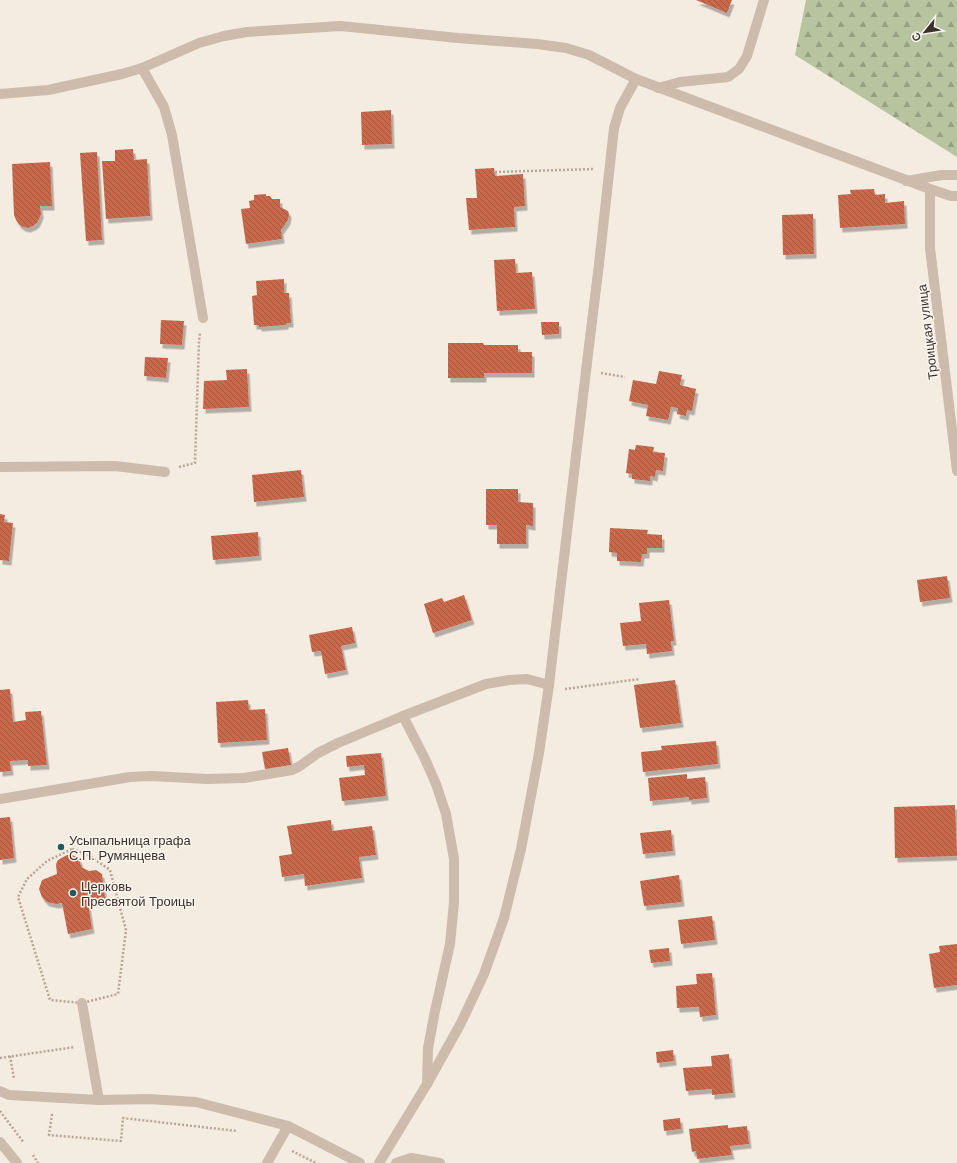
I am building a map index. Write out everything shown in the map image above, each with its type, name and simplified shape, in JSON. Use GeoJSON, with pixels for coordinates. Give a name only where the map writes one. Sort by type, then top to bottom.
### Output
{"type":"FeatureCollection","features":[{"type":"Feature","properties":{"kind":"street"},"geometry":{"type":"LineString","coordinates":[[658,88],[680,82],[728,77],[739,69],[747,56],[764,0]]}},
{"type":"Feature","properties":{"kind":"street"},"geometry":{"type":"LineString","coordinates":[[0,94],[48,90],[122,74],[142,68],[199,43],[224,36],[247,32],[341,26],[458,38],[537,44],[566,48],[589,55],[636,79],[658,88],[930,190],[951,196],[957,196]]}},
{"type":"Feature","properties":{"kind":"street"},"geometry":{"type":"LineString","coordinates":[[142,68],[164,107],[172,135],[203,318]]}},
{"type":"Feature","properties":{"kind":"street"},"geometry":{"type":"LineString","coordinates":[[379,1163],[427,1084],[461,1022],[484,974],[504,918],[521,849],[539,753],[549,685],[614,128],[620,108],[636,79]]}},
{"type":"Feature","properties":{"kind":"street"},"geometry":{"type":"LineString","coordinates":[[906,180],[957,175]]}},
{"type":"Feature","properties":{"kind":"street","name":"Троицкая улица"},"geometry":{"type":"LineString","coordinates":[[930,190],[930,248],[957,471]]}},
{"type":"Feature","properties":{"kind":"street"},"geometry":{"type":"LineString","coordinates":[[0,467],[115,466],[165,472]]}},
{"type":"Feature","properties":{"kind":"street"},"geometry":{"type":"LineString","coordinates":[[0,799],[130,777],[152,776],[207,779],[244,778],[292,770],[318,753],[338,743],[402,716],[486,684],[527,679],[549,685]]}},
{"type":"Feature","properties":{"kind":"street"},"geometry":{"type":"LineString","coordinates":[[402,716],[425,759],[436,784],[446,814],[454,859],[454,902],[450,944],[434,1011],[428,1048],[427,1084]]}},
{"type":"Feature","properties":{"kind":"street"},"geometry":{"type":"LineString","coordinates":[[82,1003],[99,1100]]}},
{"type":"Feature","properties":{"kind":"street"},"geometry":{"type":"LineString","coordinates":[[0,1091],[9,1095],[99,1100],[149,1099],[196,1102],[288,1126],[360,1163]]}},
{"type":"Feature","properties":{"kind":"street"},"geometry":{"type":"LineString","coordinates":[[267,1163],[288,1126]]}},
{"type":"Feature","properties":{"kind":"street"},"geometry":{"type":"LineString","coordinates":[[0,1142],[17,1163]]}},
{"type":"Feature","properties":{"kind":"street"},"geometry":{"type":"LineString","coordinates":[[396,1163],[411,1158],[440,1163]]}},
{"type":"Feature","properties":{"kind":"path"},"geometry":{"type":"LineString","coordinates":[[495,172],[609,169]]}},
{"type":"Feature","properties":{"kind":"path"},"geometry":{"type":"LineString","coordinates":[[165,472],[195,463],[199,341],[203,318]]}},
{"type":"Feature","properties":{"kind":"path"},"geometry":{"type":"LineString","coordinates":[[586,371],[625,377]]}},
{"type":"Feature","properties":{"kind":"path"},"geometry":{"type":"LineString","coordinates":[[549,685],[566,689],[640,679]]}},
{"type":"Feature","properties":{"kind":"path"},"geometry":{"type":"LineString","coordinates":[[72,849],[90,856],[110,870],[126,930],[118,994],[82,1003],[50,1000],[18,896],[27,880],[47,861],[72,849]]}},
{"type":"Feature","properties":{"kind":"path"},"geometry":{"type":"LineString","coordinates":[[0,1058],[90,1046]]}},
{"type":"Feature","properties":{"kind":"path"},"geometry":{"type":"LineString","coordinates":[[53,1108],[49,1135],[121,1141],[123,1118],[245,1132]]}},
{"type":"Feature","properties":{"kind":"path"},"geometry":{"type":"LineString","coordinates":[[0,1111],[25,1144]]}},
{"type":"Feature","properties":{"kind":"path"},"geometry":{"type":"LineString","coordinates":[[278,1144],[316,1163]]}},
{"type":"Feature","properties":{"kind":"path"},"geometry":{"type":"LineString","coordinates":[[29,1150],[38,1163]]}},
{"type":"Feature","properties":{"kind":"green space"},"geometry":{"type":"Polygon","coordinates":[[[806,0],[957,0],[957,157],[795,55],[806,0]]]}},
{"type":"Feature","properties":{"kind":"building"},"geometry":{"type":"Polygon","coordinates":[[[696,0],[732,0],[727,13],[696,0]]]}},
{"type":"Feature","properties":{"kind":"building"},"geometry":{"type":"Polygon","coordinates":[[[391,110],[392,144],[362,145],[361,112],[391,110]]]}},
{"type":"Feature","properties":{"kind":"building"},"geometry":{"type":"Polygon","coordinates":[[[133,149],[134,160],[147,159],[150,216],[106,219],[102,161],[115,161],[115,150],[133,149]]]}},
{"type":"Feature","properties":{"kind":"building"},"geometry":{"type":"Polygon","coordinates":[[[97,152],[102,240],[86,241],[80,153],[97,152]]]}},
{"type":"Feature","properties":{"kind":"building"},"geometry":{"type":"Polygon","coordinates":[[[50,162],[52,206],[40,206],[41,214],[37,223],[28,228],[23,227],[16,220],[14,215],[12,164],[50,162]]]}},
{"type":"Feature","properties":{"kind":"building"},"geometry":{"type":"Polygon","coordinates":[[[494,168],[495,176],[523,174],[525,206],[514,207],[515,227],[469,230],[466,198],[477,198],[475,169],[494,168]]]}},
{"type":"Feature","properties":{"kind":"building"},"geometry":{"type":"Polygon","coordinates":[[[874,189],[875,195],[885,194],[885,203],[904,201],[905,224],[840,228],[838,195],[851,194],[850,190],[874,189]]]}},
{"type":"Feature","properties":{"kind":"building"},"geometry":{"type":"Polygon","coordinates":[[[266,194],[266,196],[270,196],[272,199],[280,199],[280,207],[288,211],[288,220],[281,230],[282,239],[246,244],[241,209],[250,208],[249,201],[254,200],[254,195],[266,194]]]}},
{"type":"Feature","properties":{"kind":"building"},"geometry":{"type":"Polygon","coordinates":[[[813,214],[814,254],[783,255],[782,215],[813,214]]]}},
{"type":"Feature","properties":{"kind":"building"},"geometry":{"type":"Polygon","coordinates":[[[515,259],[516,273],[532,272],[535,309],[497,311],[494,260],[515,259]]]}},
{"type":"Feature","properties":{"kind":"building"},"geometry":{"type":"Polygon","coordinates":[[[284,279],[284,293],[289,293],[291,323],[286,323],[286,325],[259,327],[259,325],[254,325],[252,296],[257,295],[256,281],[284,279]]]}},
{"type":"Feature","properties":{"kind":"building"},"geometry":{"type":"Polygon","coordinates":[[[161,320],[184,321],[182,345],[160,344],[161,320]]]}},
{"type":"Feature","properties":{"kind":"building"},"geometry":{"type":"Polygon","coordinates":[[[541,322],[559,322],[559,334],[542,335],[541,322]]]}},
{"type":"Feature","properties":{"kind":"building"},"geometry":{"type":"Polygon","coordinates":[[[448,343],[518,345],[518,352],[532,352],[532,373],[484,373],[484,378],[448,378],[448,343]]]}},
{"type":"Feature","properties":{"kind":"building"},"geometry":{"type":"Polygon","coordinates":[[[145,357],[168,358],[166,378],[144,376],[145,357]]]}},
{"type":"Feature","properties":{"kind":"building"},"geometry":{"type":"Polygon","coordinates":[[[247,369],[249,407],[203,409],[204,381],[227,380],[226,370],[247,369]]]}},
{"type":"Feature","properties":{"kind":"building"},"geometry":{"type":"Polygon","coordinates":[[[659,371],[682,375],[680,385],[696,389],[692,411],[687,410],[686,416],[677,414],[678,408],[671,407],[668,420],[646,416],[648,405],[629,401],[633,380],[656,384],[659,371]]]}},
{"type":"Feature","properties":{"kind":"building"},"geometry":{"type":"Polygon","coordinates":[[[636,445],[654,447],[653,452],[665,453],[663,471],[656,470],[655,477],[650,476],[650,481],[632,479],[632,474],[626,473],[629,449],[635,450],[636,445]]]}},
{"type":"Feature","properties":{"kind":"building"},"geometry":{"type":"Polygon","coordinates":[[[301,470],[304,497],[254,502],[252,475],[301,470]]]}},
{"type":"Feature","properties":{"kind":"building"},"geometry":{"type":"Polygon","coordinates":[[[486,489],[518,489],[518,502],[533,503],[533,526],[526,525],[526,544],[497,544],[497,525],[486,525],[486,489]]]}},
{"type":"Feature","properties":{"kind":"building"},"geometry":{"type":"Polygon","coordinates":[[[0,514],[5,515],[4,522],[13,523],[9,561],[0,560],[0,514]]]}},
{"type":"Feature","properties":{"kind":"building"},"geometry":{"type":"Polygon","coordinates":[[[610,528],[648,530],[647,534],[662,535],[662,548],[647,548],[647,554],[642,554],[641,562],[617,561],[617,553],[609,552],[610,528]]]}},
{"type":"Feature","properties":{"kind":"building"},"geometry":{"type":"Polygon","coordinates":[[[258,532],[259,556],[213,560],[211,536],[258,532]]]}},
{"type":"Feature","properties":{"kind":"building"},"geometry":{"type":"Polygon","coordinates":[[[947,576],[950,598],[920,602],[917,580],[947,576]]]}},
{"type":"Feature","properties":{"kind":"building"},"geometry":{"type":"Polygon","coordinates":[[[464,595],[472,620],[433,633],[424,604],[442,598],[444,602],[464,595]]]}},
{"type":"Feature","properties":{"kind":"building"},"geometry":{"type":"Polygon","coordinates":[[[669,600],[674,641],[671,641],[672,651],[647,654],[646,644],[623,646],[620,623],[641,621],[639,603],[669,600]]]}},
{"type":"Feature","properties":{"kind":"building"},"geometry":{"type":"Polygon","coordinates":[[[352,627],[355,643],[341,646],[346,670],[325,674],[321,651],[312,652],[309,635],[352,627]]]}},
{"type":"Feature","properties":{"kind":"building"},"geometry":{"type":"Polygon","coordinates":[[[675,680],[681,723],[640,728],[634,685],[675,680]]]}},
{"type":"Feature","properties":{"kind":"building"},"geometry":{"type":"Polygon","coordinates":[[[10,689],[13,722],[26,720],[25,712],[41,711],[47,765],[28,766],[28,760],[10,761],[11,771],[0,772],[0,690],[10,689]]]}},
{"type":"Feature","properties":{"kind":"building"},"geometry":{"type":"Polygon","coordinates":[[[248,700],[249,710],[265,709],[267,740],[218,743],[216,702],[248,700]]]}},
{"type":"Feature","properties":{"kind":"building"},"geometry":{"type":"Polygon","coordinates":[[[716,741],[718,764],[643,772],[641,752],[662,750],[661,746],[716,741]]]}},
{"type":"Feature","properties":{"kind":"building"},"geometry":{"type":"Polygon","coordinates":[[[288,748],[291,765],[265,769],[262,752],[288,748]]]}},
{"type":"Feature","properties":{"kind":"building"},"geometry":{"type":"Polygon","coordinates":[[[381,753],[386,796],[342,801],[339,778],[365,775],[364,765],[347,767],[346,756],[381,753]]]}},
{"type":"Feature","properties":{"kind":"building"},"geometry":{"type":"Polygon","coordinates":[[[687,774],[687,779],[705,777],[707,798],[689,800],[689,797],[650,801],[648,778],[687,774]]]}},
{"type":"Feature","properties":{"kind":"building"},"geometry":{"type":"Polygon","coordinates":[[[955,805],[957,856],[895,858],[894,807],[955,805]]]}},
{"type":"Feature","properties":{"kind":"building"},"geometry":{"type":"Polygon","coordinates":[[[10,817],[14,858],[0,860],[0,818],[10,817]]]}},
{"type":"Feature","properties":{"kind":"building"},"geometry":{"type":"Polygon","coordinates":[[[331,820],[332,831],[372,826],[376,855],[359,857],[362,878],[305,886],[304,874],[282,877],[279,856],[292,854],[287,826],[331,820]]]}},
{"type":"Feature","properties":{"kind":"building"},"geometry":{"type":"Polygon","coordinates":[[[671,830],[673,851],[643,854],[640,833],[671,830]]]}},
{"type":"Feature","properties":{"kind":"building","name":"Церковь Пресвятой Троицы"},"geometry":{"type":"Polygon","coordinates":[[[67,855],[77,857],[80,860],[81,867],[89,871],[96,870],[102,874],[105,899],[88,903],[92,929],[68,934],[62,903],[56,904],[47,902],[42,897],[39,889],[42,880],[57,874],[56,864],[58,860],[67,855]]]}},
{"type":"Feature","properties":{"kind":"building"},"geometry":{"type":"Polygon","coordinates":[[[679,875],[682,902],[644,906],[640,881],[679,875]]]}},
{"type":"Feature","properties":{"kind":"building"},"geometry":{"type":"Polygon","coordinates":[[[712,916],[715,940],[681,944],[678,920],[712,916]]]}},
{"type":"Feature","properties":{"kind":"building"},"geometry":{"type":"Polygon","coordinates":[[[957,944],[957,985],[934,988],[929,954],[940,952],[939,946],[957,944]]]}},
{"type":"Feature","properties":{"kind":"building"},"geometry":{"type":"Polygon","coordinates":[[[669,948],[670,961],[651,963],[649,950],[669,948]]]}},
{"type":"Feature","properties":{"kind":"building"},"geometry":{"type":"Polygon","coordinates":[[[712,973],[716,1015],[700,1017],[699,1007],[677,1008],[676,986],[697,984],[696,974],[712,973]]]}},
{"type":"Feature","properties":{"kind":"building"},"geometry":{"type":"Polygon","coordinates":[[[673,1050],[674,1061],[657,1063],[656,1052],[673,1050]]]}},
{"type":"Feature","properties":{"kind":"building"},"geometry":{"type":"Polygon","coordinates":[[[729,1054],[733,1093],[712,1095],[712,1089],[686,1091],[683,1068],[712,1066],[711,1056],[729,1054]]]}},
{"type":"Feature","properties":{"kind":"building"},"geometry":{"type":"Polygon","coordinates":[[[680,1118],[681,1129],[664,1131],[663,1120],[680,1118]]]}},
{"type":"Feature","properties":{"kind":"building"},"geometry":{"type":"Polygon","coordinates":[[[728,1125],[728,1128],[747,1126],[749,1144],[730,1146],[732,1155],[697,1159],[696,1151],[692,1152],[689,1129],[728,1125]]]}},
{"type":"Feature","properties":{"kind":"place","name":"Усыпальница графа С.П. Румянцева"},"geometry":{"type":"Point","coordinates":[61,847]}},
{"type":"Feature","properties":{"kind":"place","name":"Церковь Пресвятой Троицы"},"geometry":{"type":"Point","coordinates":[73,893]}}]}
